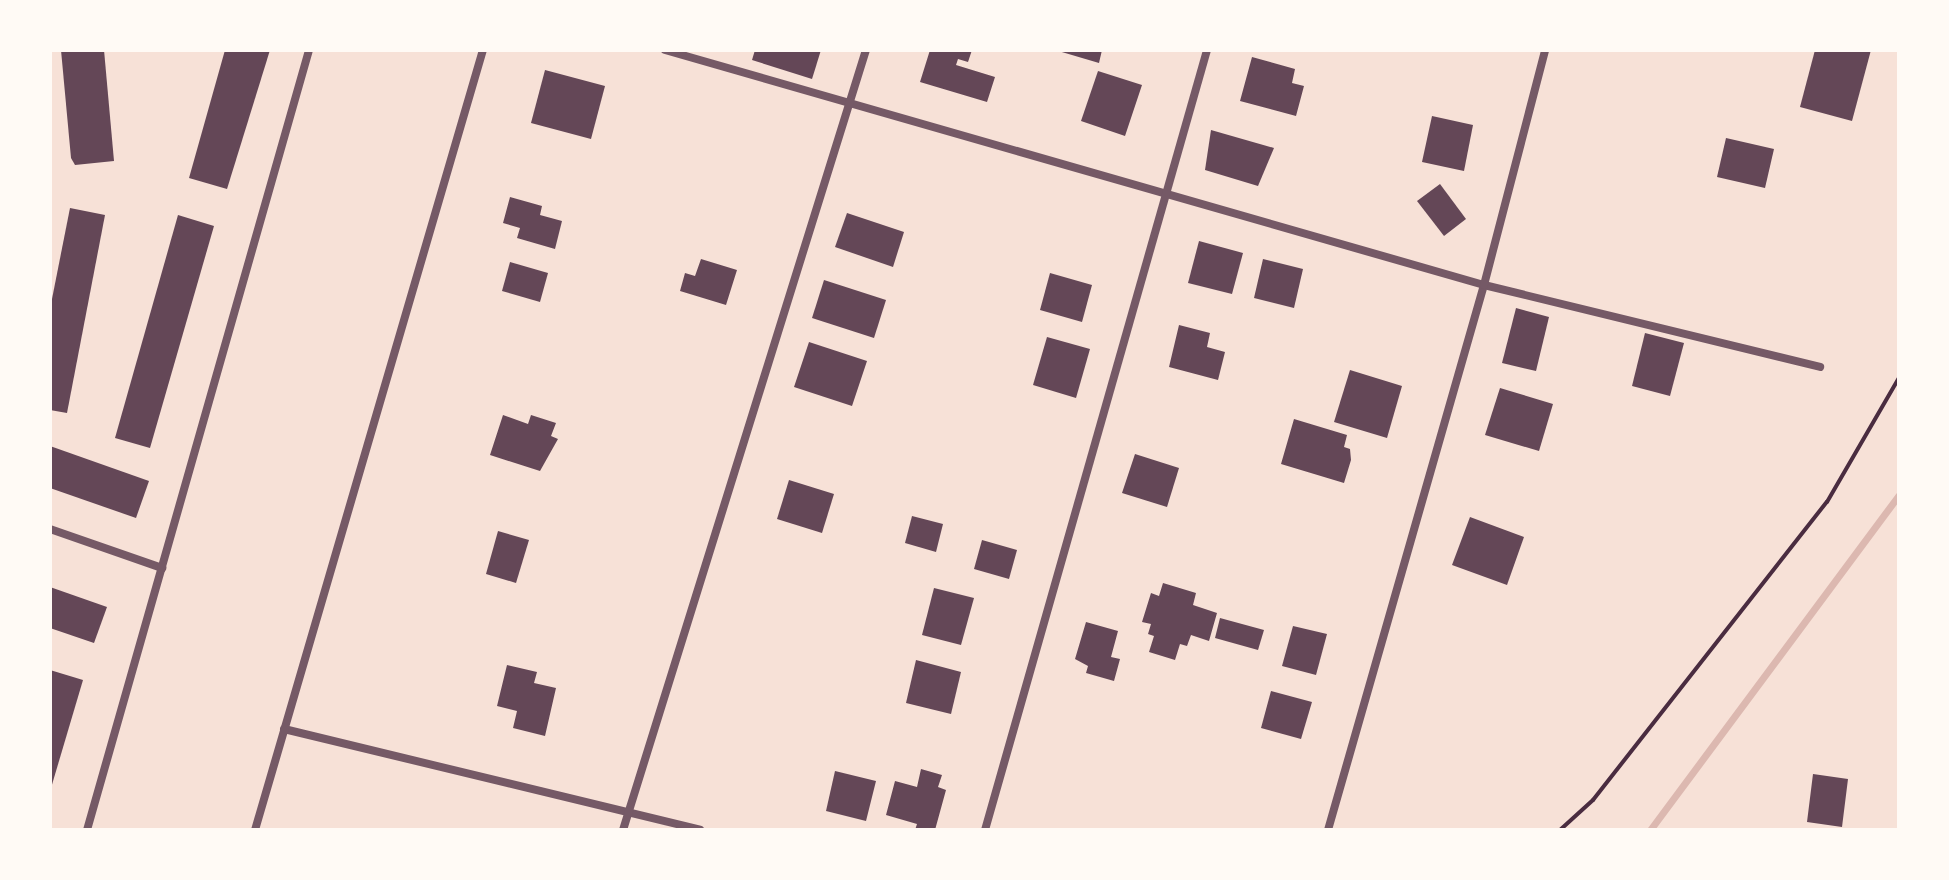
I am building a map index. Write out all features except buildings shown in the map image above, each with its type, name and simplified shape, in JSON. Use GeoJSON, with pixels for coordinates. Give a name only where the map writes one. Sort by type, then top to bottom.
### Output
{"type":"FeatureCollection","features":[{"type":"Feature","properties":{"kind":"street"},"geometry":{"type":"LineString","coordinates":[[87,830],[309,50]]}},
{"type":"Feature","properties":{"kind":"street"},"geometry":{"type":"LineString","coordinates":[[255,830],[483,50]]}},
{"type":"Feature","properties":{"kind":"street"},"geometry":{"type":"LineString","coordinates":[[665,50],[1484,285],[1820,367]]}},
{"type":"Feature","properties":{"kind":"street"},"geometry":{"type":"LineString","coordinates":[[623,830],[866,50]]}},
{"type":"Feature","properties":{"kind":"street"},"geometry":{"type":"LineString","coordinates":[[985,830],[1169,195],[1207,50]]}},
{"type":"Feature","properties":{"kind":"street"},"geometry":{"type":"LineString","coordinates":[[1328,830],[1484,285],[1545,50]]}},
{"type":"Feature","properties":{"kind":"street"},"geometry":{"type":"LineString","coordinates":[[50,529],[162,568]]}},
{"type":"Feature","properties":{"kind":"street"},"geometry":{"type":"LineString","coordinates":[[284,729],[700,830]]}},
{"type":"Feature","properties":{"kind":"path"},"geometry":{"type":"LineString","coordinates":[[1560,830],[1593,800],[1827,502],[1899,378]]}},
{"type":"Feature","properties":{"kind":"waterway"},"geometry":{"type":"LineString","coordinates":[[1650,830],[1899,495]]}}]}
